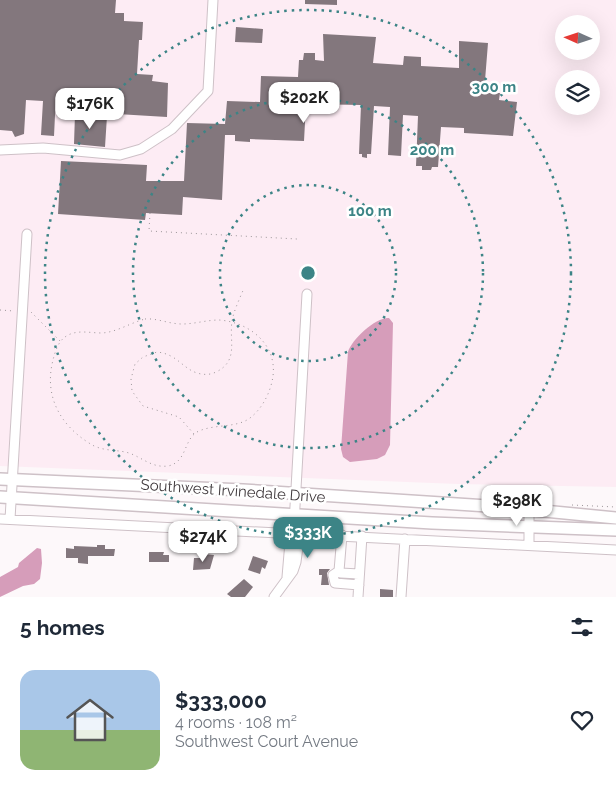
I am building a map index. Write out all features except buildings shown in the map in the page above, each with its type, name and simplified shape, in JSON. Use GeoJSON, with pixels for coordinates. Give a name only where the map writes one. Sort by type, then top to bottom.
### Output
{"type":"FeatureCollection","features":[{"type":"Feature","properties":{"kind":"main road","name":"Southwest Irvinedale Drive"},"geometry":{"type":"LineString","coordinates":[[0,478],[296,494],[616,518]]}},
{"type":"Feature","properties":{"kind":"main road","name":"Southwest Irvinedale Drive"},"geometry":{"type":"LineString","coordinates":[[6,498],[294,515],[616,530]]}},
{"type":"Feature","properties":{"kind":"street"},"geometry":{"type":"LineString","coordinates":[[0,150],[42,148],[120,154],[141,149],[172,129],[208,91],[213,0]]}},
{"type":"Feature","properties":{"kind":"street"},"geometry":{"type":"LineString","coordinates":[[10,519],[6,498],[12,479],[27,234]]}},
{"type":"Feature","properties":{"kind":"street"},"geometry":{"type":"LineString","coordinates":[[274,597],[287,580],[290,542],[294,533],[307,294]]}},
{"type":"Feature","properties":{"kind":"street"},"geometry":{"type":"LineString","coordinates":[[529,510],[529,545]]}},
{"type":"Feature","properties":{"kind":"street"},"geometry":{"type":"LineString","coordinates":[[0,518],[616,550]]}},
{"type":"Feature","properties":{"kind":"street"},"geometry":{"type":"LineString","coordinates":[[339,571],[342,535]]}},
{"type":"Feature","properties":{"kind":"street"},"geometry":{"type":"LineString","coordinates":[[358,597],[362,536]]}},
{"type":"Feature","properties":{"kind":"street"},"geometry":{"type":"LineString","coordinates":[[401,597],[405,538]]}},
{"type":"Feature","properties":{"kind":"street"},"geometry":{"type":"LineString","coordinates":[[339,571],[341,573],[359,574]]}},
{"type":"Feature","properties":{"kind":"street"},"geometry":{"type":"LineString","coordinates":[[339,571],[333,575],[335,583],[359,585]]}},
{"type":"Feature","properties":{"kind":"path"},"geometry":{"type":"LineString","coordinates":[[150,213],[149,231],[297,239]]}},
{"type":"Feature","properties":{"kind":"path"},"geometry":{"type":"LineString","coordinates":[[194,434],[175,414],[143,406],[132,391],[131,379],[136,364],[147,355],[161,352],[177,358],[191,370],[199,373],[212,374],[225,367],[233,351],[232,322],[244,288]]}},
{"type":"Feature","properties":{"kind":"path"},"geometry":{"type":"LineString","coordinates":[[0,310],[33,313],[60,341]]}},
{"type":"Feature","properties":{"kind":"path"},"geometry":{"type":"LineString","coordinates":[[144,319],[177,324],[213,320],[232,322],[255,333],[266,343],[273,363],[270,388],[263,403],[247,420],[211,427],[194,434],[182,458],[170,466],[150,464],[128,452],[101,449],[90,444],[68,425],[53,402],[51,370],[60,341],[74,333],[108,333],[144,319]]}},
{"type":"Feature","properties":{"kind":"shaded area"},"geometry":{"type":"Polygon","coordinates":[[[0,0],[616,0],[616,487],[458,484],[0,466],[0,0]]]}},
{"type":"Feature","properties":{"kind":"shaded area"},"geometry":{"type":"Polygon","coordinates":[[[389,318],[393,323],[390,445],[385,455],[377,459],[350,462],[343,457],[341,449],[348,352],[359,335],[371,325],[389,318]]]}},
{"type":"Feature","properties":{"kind":"shaded area"},"geometry":{"type":"Polygon","coordinates":[[[37,548],[41,549],[40,579],[34,584],[23,586],[0,597],[0,577],[18,567],[19,563],[37,548]]]}}]}
